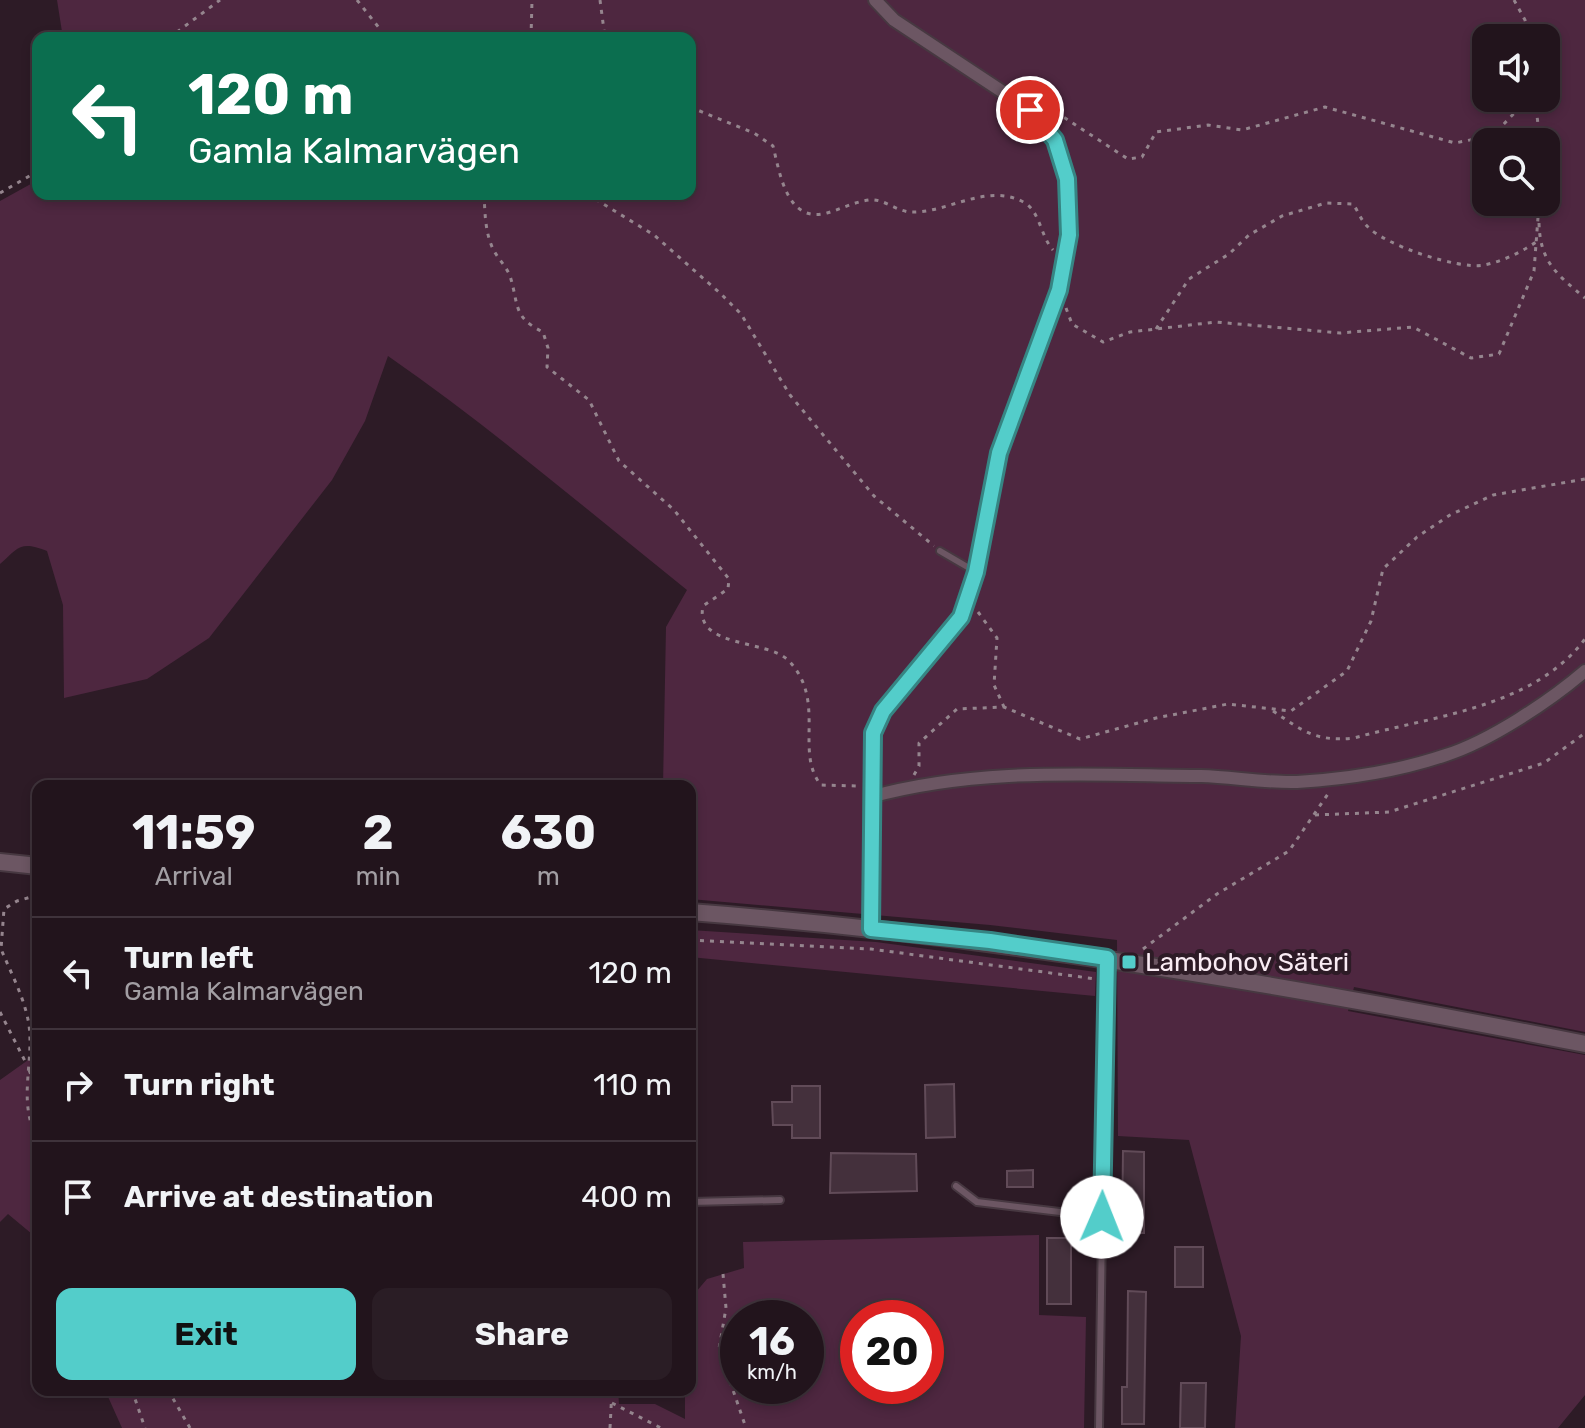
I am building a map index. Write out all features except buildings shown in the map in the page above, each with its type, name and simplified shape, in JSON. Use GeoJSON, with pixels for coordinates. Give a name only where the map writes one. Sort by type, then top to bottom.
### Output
{"type":"FeatureCollection","features":[{"type":"Feature","properties":{"kind":"street"},"geometry":{"type":"LineString","coordinates":[[871,929],[870,791],[873,733],[883,711],[961,617],[976,572],[999,453],[1059,290],[1069,235],[1067,179],[1055,140],[1030,110],[894,20],[875,0]]}},
{"type":"Feature","properties":{"kind":"street"},"geometry":{"type":"LineString","coordinates":[[870,791],[968,777],[1020,774],[1203,776],[1296,782],[1380,772],[1448,755],[1517,720],[1585,671]]}},
{"type":"Feature","properties":{"kind":"street"},"geometry":{"type":"LineString","coordinates":[[0,862],[32,865]]}},
{"type":"Feature","properties":{"kind":"street"},"geometry":{"type":"LineString","coordinates":[[696,913],[990,941],[1107,958],[1585,1044]]}},
{"type":"Feature","properties":{"kind":"lane"},"geometry":{"type":"LineString","coordinates":[[940,551],[976,572]]}},
{"type":"Feature","properties":{"kind":"lane"},"geometry":{"type":"LineString","coordinates":[[1099,1428],[1104,980],[1107,958]]}},
{"type":"Feature","properties":{"kind":"lane"},"geometry":{"type":"LineString","coordinates":[[956,1186],[977,1202],[1102,1217]]}},
{"type":"Feature","properties":{"kind":"lane"},"geometry":{"type":"LineString","coordinates":[[696,1202],[780,1200]]}},
{"type":"Feature","properties":{"kind":"path"},"geometry":{"type":"LineString","coordinates":[[177,32],[220,0]]}},
{"type":"Feature","properties":{"kind":"path"},"geometry":{"type":"LineString","coordinates":[[357,0],[382,32]]}},
{"type":"Feature","properties":{"kind":"path"},"geometry":{"type":"LineString","coordinates":[[531,32],[532,0]]}},
{"type":"Feature","properties":{"kind":"path"},"geometry":{"type":"LineString","coordinates":[[600,0],[604,32]]}},
{"type":"Feature","properties":{"kind":"path"},"geometry":{"type":"LineString","coordinates":[[1514,0],[1526,24]]}},
{"type":"Feature","properties":{"kind":"path"},"geometry":{"type":"LineString","coordinates":[[1038,120],[1051,109],[1128,159],[1142,157],[1156,132],[1208,125],[1242,130],[1325,107],[1455,143],[1480,138],[1501,127],[1515,112]]}},
{"type":"Feature","properties":{"kind":"path"},"geometry":{"type":"LineString","coordinates":[[696,109],[754,133],[773,146],[782,182],[794,206],[809,215],[825,214],[872,199],[909,212],[992,196],[1023,201],[1032,209],[1049,246],[1058,255],[1065,255]]}},
{"type":"Feature","properties":{"kind":"path"},"geometry":{"type":"LineString","coordinates":[[0,193],[32,174]]}},
{"type":"Feature","properties":{"kind":"path"},"geometry":{"type":"LineString","coordinates":[[484,200],[486,225],[493,249],[509,274],[516,308],[527,324],[543,332],[548,348],[547,367],[589,400],[619,461],[674,510],[729,579],[728,589],[703,606],[701,616],[704,624],[734,641],[778,653],[789,662],[811,708],[809,758],[812,774],[821,785],[870,791]]}},
{"type":"Feature","properties":{"kind":"path"},"geometry":{"type":"LineString","coordinates":[[597,200],[654,235],[741,314],[790,395],[874,496],[940,551]]}},
{"type":"Feature","properties":{"kind":"path"},"geometry":{"type":"LineString","coordinates":[[1156,329],[1189,279],[1229,254],[1249,235],[1282,216],[1326,203],[1353,204],[1368,227],[1426,256],[1454,265],[1483,265],[1518,254],[1536,242]]}},
{"type":"Feature","properties":{"kind":"path"},"geometry":{"type":"LineString","coordinates":[[1059,290],[1072,324],[1103,342],[1130,332],[1216,322],[1340,333],[1413,327],[1471,358],[1499,354],[1534,271],[1538,216]]}},
{"type":"Feature","properties":{"kind":"path"},"geometry":{"type":"LineString","coordinates":[[1539,216],[1539,231],[1554,273],[1585,298]]}},
{"type":"Feature","properties":{"kind":"path"},"geometry":{"type":"LineString","coordinates":[[904,779],[914,777],[919,766],[919,743],[957,709],[1004,707],[1080,739],[1156,718],[1228,704],[1291,711],[1347,671],[1371,621],[1383,569],[1417,537],[1450,515],[1493,495],[1585,479]]}},
{"type":"Feature","properties":{"kind":"path"},"geometry":{"type":"LineString","coordinates":[[968,597],[997,638],[994,685],[1004,707]]}},
{"type":"Feature","properties":{"kind":"path"},"geometry":{"type":"LineString","coordinates":[[1269,709],[1316,738],[1329,741],[1354,738],[1513,695],[1568,661],[1585,639]]}},
{"type":"Feature","properties":{"kind":"path"},"geometry":{"type":"LineString","coordinates":[[1315,815],[1389,812],[1544,763],[1585,733]]}},
{"type":"Feature","properties":{"kind":"path"},"geometry":{"type":"LineString","coordinates":[[1137,963],[1143,949],[1155,938],[1217,894],[1289,851],[1326,800],[1335,777]]}},
{"type":"Feature","properties":{"kind":"path"},"geometry":{"type":"LineString","coordinates":[[32,897],[4,909],[1,921],[1,949],[27,1015],[30,1036],[26,1105],[32,1122]]}},
{"type":"Feature","properties":{"kind":"path"},"geometry":{"type":"LineString","coordinates":[[696,940],[871,949],[1104,980]]}},
{"type":"Feature","properties":{"kind":"path"},"geometry":{"type":"LineString","coordinates":[[0,1012],[32,1078]]}},
{"type":"Feature","properties":{"kind":"path"},"geometry":{"type":"LineString","coordinates":[[723,1274],[726,1308],[719,1349],[746,1428]]}},
{"type":"Feature","properties":{"kind":"path"},"geometry":{"type":"LineString","coordinates":[[134,1396],[145,1428]]}},
{"type":"Feature","properties":{"kind":"path"},"geometry":{"type":"LineString","coordinates":[[171,1396],[190,1428]]}},
{"type":"Feature","properties":{"kind":"path"},"geometry":{"type":"LineString","coordinates":[[610,1428],[612,1396]]}},
{"type":"Feature","properties":{"kind":"path"},"geometry":{"type":"LineString","coordinates":[[612,1403],[661,1428]]}},
{"type":"Feature","properties":{"kind":"shaded area"},"geometry":{"type":"Polygon","coordinates":[[[57,0],[1585,0],[1585,1032],[1354,987],[1348,1011],[1585,1055],[1585,1395],[1558,1428],[1235,1428],[1241,1336],[1189,1140],[1118,1136],[1117,940],[990,925],[696,900],[696,780],[663,780],[666,627],[687,590],[502,441],[388,356],[365,421],[332,480],[209,638],[147,679],[64,698],[63,605],[47,551],[31,546],[20,547],[0,564],[0,201],[32,183],[32,200],[696,200],[696,32],[62,32],[57,0]]]}},
{"type":"Feature","properties":{"kind":"shaded area"},"geometry":{"type":"Polygon","coordinates":[[[696,930],[876,942],[1096,972],[1095,996],[696,958],[696,930]]]}},
{"type":"Feature","properties":{"kind":"shaded area"},"geometry":{"type":"Polygon","coordinates":[[[32,1057],[32,1234],[8,1214],[0,1222],[0,1080],[32,1057]]]}},
{"type":"Feature","properties":{"kind":"shaded area"},"geometry":{"type":"Polygon","coordinates":[[[1039,1235],[1039,1315],[1086,1317],[1084,1428],[122,1428],[108,1396],[618,1396],[619,1404],[655,1404],[685,1419],[685,1396],[696,1396],[696,1292],[707,1279],[744,1268],[743,1242],[1039,1235]]]}},
{"type":"Feature","properties":{"kind":"place","name":"Lambohov Säteri"},"geometry":{"type":"Point","coordinates":[1129,962]}},
{"type":"Feature","properties":{"kind":"route"},"geometry":{"type":"LineString","coordinates":[[1030,110],[1055,140],[1067,179],[1069,235],[1059,290],[999,453],[976,572],[961,617],[883,711],[873,733],[871,929],[990,941],[1107,958],[1104,980],[1102,1217]]}}]}
